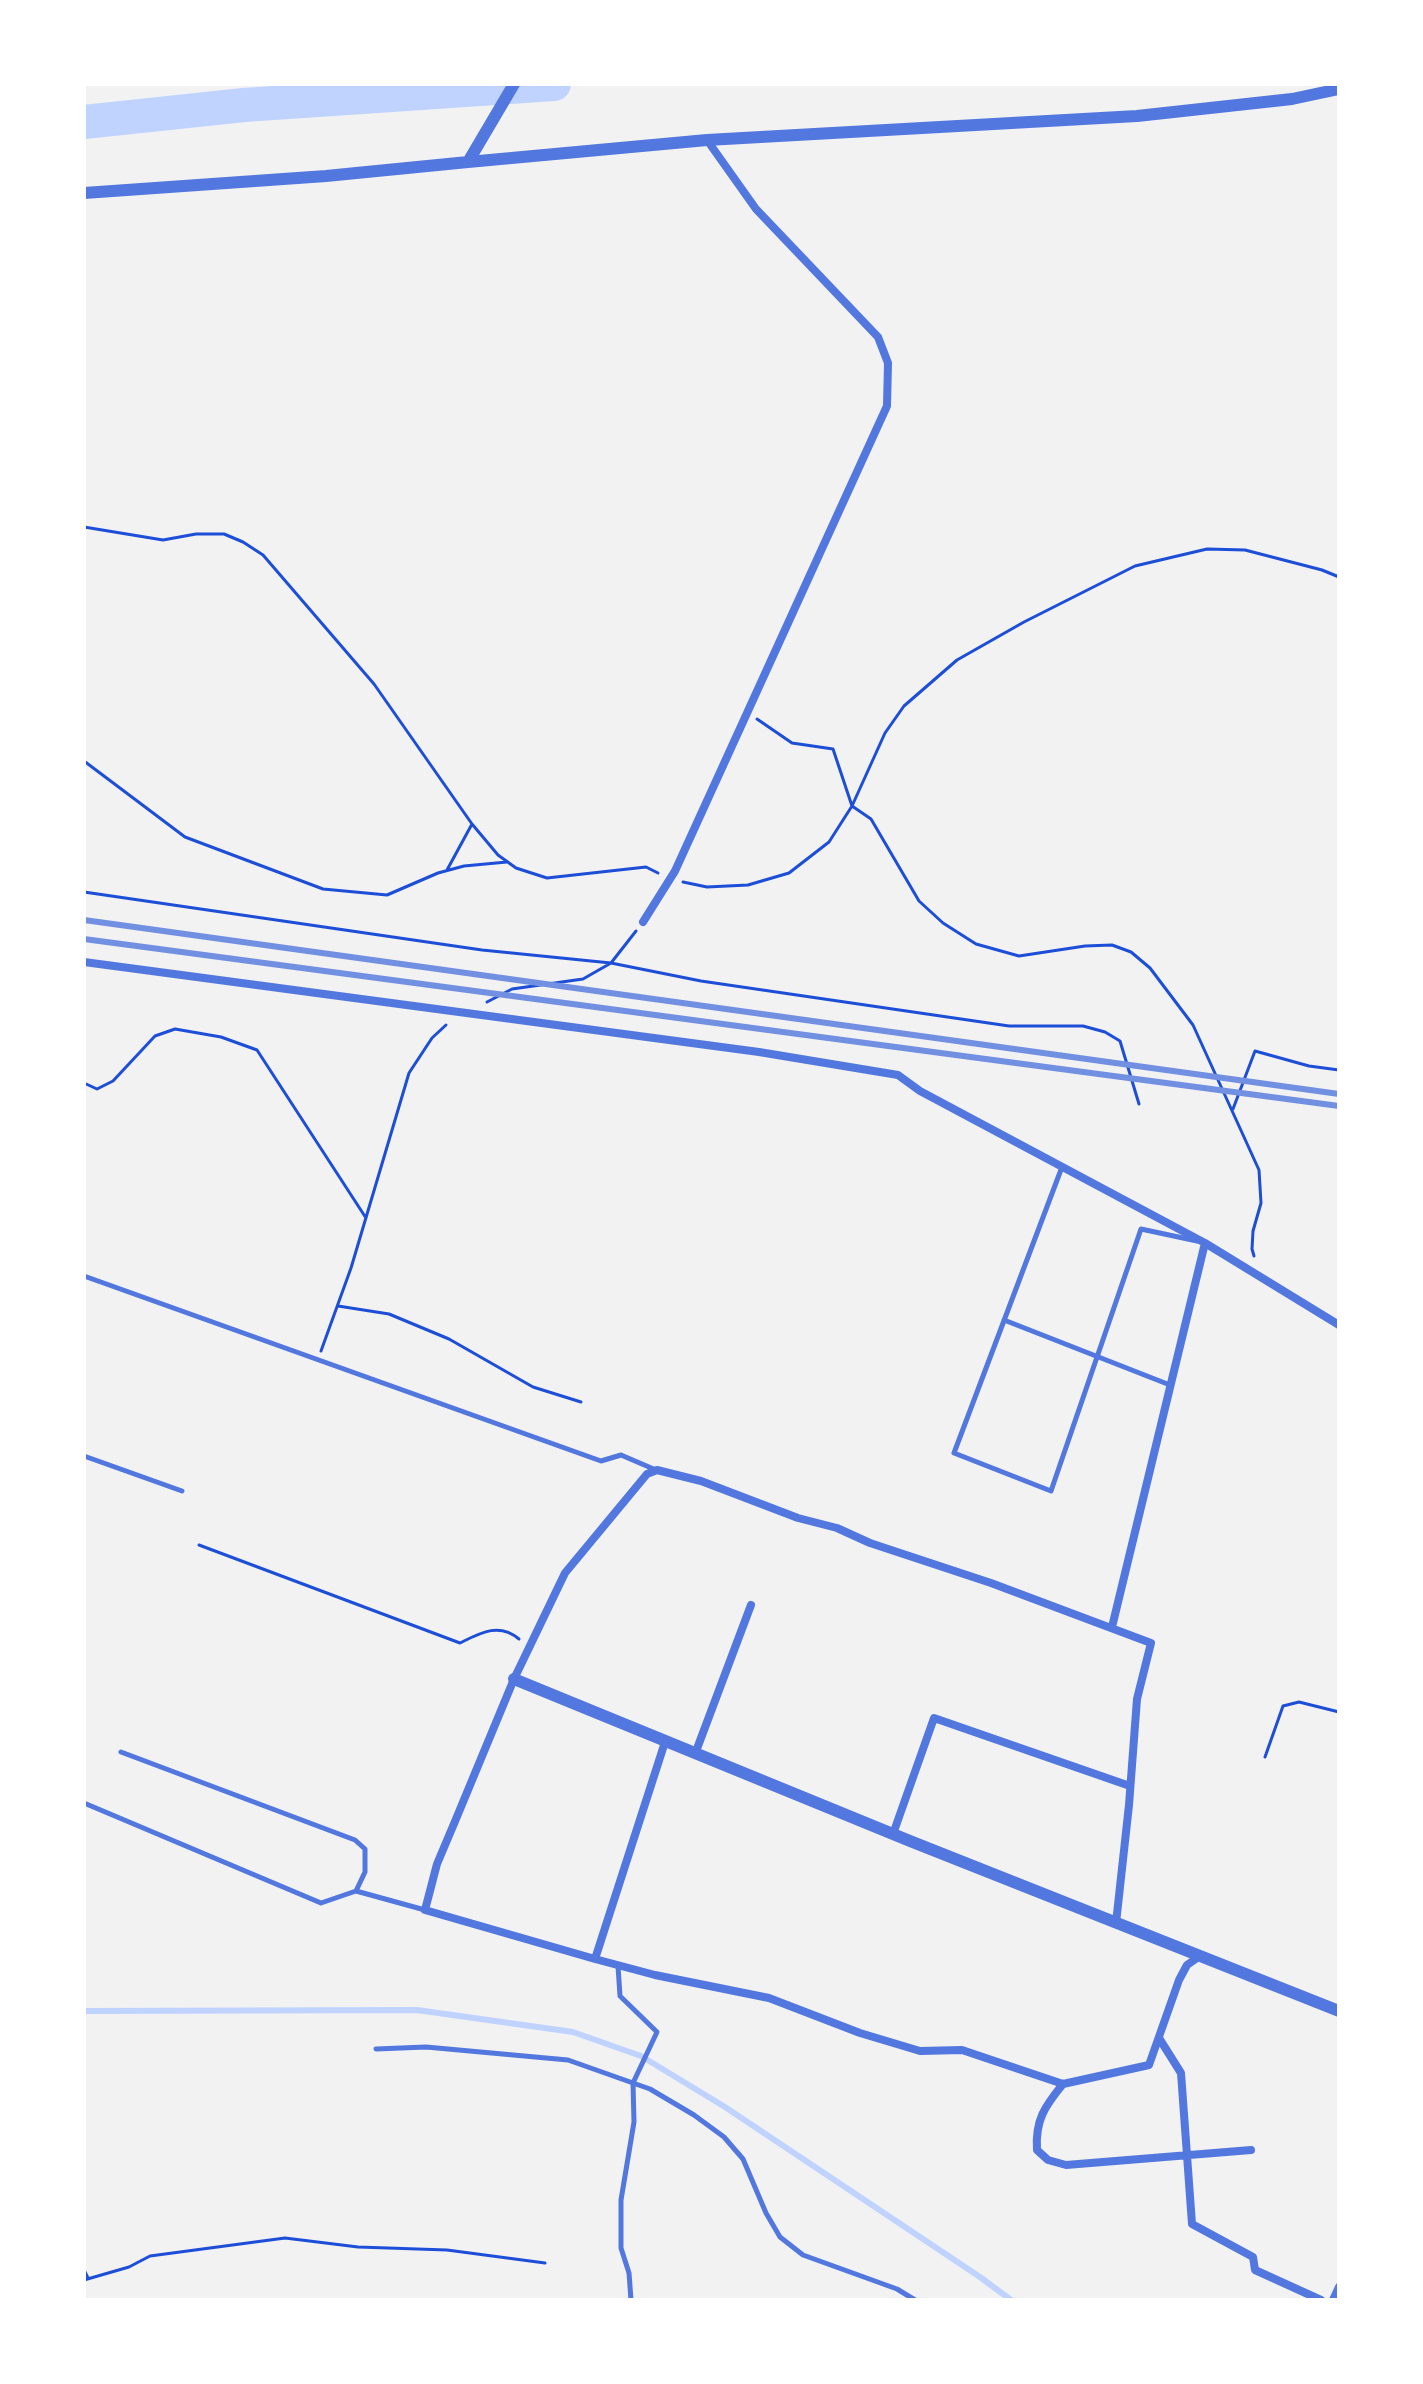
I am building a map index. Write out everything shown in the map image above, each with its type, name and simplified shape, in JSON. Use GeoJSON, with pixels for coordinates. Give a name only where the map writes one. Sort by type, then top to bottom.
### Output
{"type":"FeatureCollection","features":[{"type":"Feature","properties":{"kind":"street"},"geometry":{"type":"LineString","coordinates":[[468,162],[514,84]]}},
{"type":"Feature","properties":{"kind":"street"},"geometry":{"type":"LineString","coordinates":[[84,193],[326,176],[707,140],[1137,116],[1292,99],[1339,89]]}},
{"type":"Feature","properties":{"kind":"street"},"geometry":{"type":"LineString","coordinates":[[643,922],[670,878],[887,406],[888,363],[878,337],[756,209],[707,140]]}},
{"type":"Feature","properties":{"kind":"street"},"geometry":{"type":"LineString","coordinates":[[84,962],[759,1052],[898,1075],[920,1091],[1205,1243],[1339,1325]]}},
{"type":"Feature","properties":{"kind":"street"},"geometry":{"type":"LineString","coordinates":[[1112,1627],[1205,1243]]}},
{"type":"Feature","properties":{"kind":"street"},"geometry":{"type":"LineString","coordinates":[[1116,1923],[1137,1699],[1151,1643],[870,1543],[837,1528],[798,1518],[701,1481],[657,1470],[647,1474],[565,1573],[514,1679],[437,1864],[425,1910],[618,1965],[769,1998],[860,2033],[920,2051],[962,2050],[1063,2084],[1149,2065],[1187,1965],[1200,1956]]}},
{"type":"Feature","properties":{"kind":"street"},"geometry":{"type":"LineString","coordinates":[[695,1754],[751,1605]]}},
{"type":"Feature","properties":{"kind":"street"},"geometry":{"type":"LineString","coordinates":[[514,1679],[1339,2011]]}},
{"type":"Feature","properties":{"kind":"street"},"geometry":{"type":"LineString","coordinates":[[893,1834],[934,1718],[1130,1786]]}},
{"type":"Feature","properties":{"kind":"street"},"geometry":{"type":"LineString","coordinates":[[595,1959],[665,1742]]}},
{"type":"Feature","properties":{"kind":"street"},"geometry":{"type":"LineString","coordinates":[[1159,2038],[1181,2073],[1192,2224],[1253,2257],[1255,2270],[1321,2300]]}},
{"type":"Feature","properties":{"kind":"street"},"geometry":{"type":"LineString","coordinates":[[1063,2084],[1047,2104],[1035,2130],[1037,2150],[1048,2160],[1066,2165],[1251,2150]]}},
{"type":"Feature","properties":{"kind":"street"},"geometry":{"type":"LineString","coordinates":[[1333,2300],[1339,2287]]}},
{"type":"Feature","properties":{"kind":"lane"},"geometry":{"type":"LineString","coordinates":[[1062,1167],[954,1453],[1051,1491],[1141,1229],[1205,1243]]}},
{"type":"Feature","properties":{"kind":"lane"},"geometry":{"type":"LineString","coordinates":[[84,1276],[601,1461],[621,1455],[657,1470]]}},
{"type":"Feature","properties":{"kind":"lane"},"geometry":{"type":"LineString","coordinates":[[1004,1320],[1171,1386]]}},
{"type":"Feature","properties":{"kind":"lane"},"geometry":{"type":"LineString","coordinates":[[84,1456],[182,1491]]}},
{"type":"Feature","properties":{"kind":"lane"},"geometry":{"type":"LineString","coordinates":[[121,1752],[355,1840],[365,1849],[365,1872],[356,1891]]}},
{"type":"Feature","properties":{"kind":"lane"},"geometry":{"type":"LineString","coordinates":[[84,1803],[321,1903],[356,1891],[425,1910]]}},
{"type":"Feature","properties":{"kind":"lane"},"geometry":{"type":"LineString","coordinates":[[618,1965],[620,1996],[657,2032],[633,2083],[634,2122],[621,2200],[621,2248],[629,2273],[631,2300]]}},
{"type":"Feature","properties":{"kind":"lane"},"geometry":{"type":"LineString","coordinates":[[376,2049],[426,2047],[568,2060],[650,2089],[724,2137],[743,2159],[780,2237],[803,2255],[897,2289],[915,2300]]}},
{"type":"Feature","properties":{"kind":"path"},"geometry":{"type":"LineString","coordinates":[[84,527],[163,540],[196,534],[224,534],[263,555],[374,684],[472,824],[516,868],[547,878],[646,867],[670,878],[707,887],[748,885],[789,873],[829,842],[852,806],[885,733],[904,706],[957,660],[1135,566],[1207,549],[1245,550],[1339,577]]}},
{"type":"Feature","properties":{"kind":"path"},"geometry":{"type":"LineString","coordinates":[[747,713],[792,743],[833,749],[852,806],[871,819],[919,901],[943,923],[976,944],[1019,956],[1112,945],[1131,952],[1150,968],[1193,1025],[1259,1170],[1261,1203],[1253,1231],[1252,1249],[1262,1279]]}},
{"type":"Feature","properties":{"kind":"path"},"geometry":{"type":"LineString","coordinates":[[84,761],[185,837],[323,889],[387,895],[447,870],[508,862]]}},
{"type":"Feature","properties":{"kind":"path"},"geometry":{"type":"LineString","coordinates":[[447,870],[472,824]]}},
{"type":"Feature","properties":{"kind":"path"},"geometry":{"type":"LineString","coordinates":[[84,892],[482,950],[611,963],[701,981],[1009,1026],[1083,1026],[1105,1032],[1120,1041],[1139,1104]]}},
{"type":"Feature","properties":{"kind":"path"},"geometry":{"type":"LineString","coordinates":[[318,1360],[366,1218],[409,1073],[432,1038],[451,1020],[512,989],[583,979],[611,963],[643,922]]}},
{"type":"Feature","properties":{"kind":"path"},"geometry":{"type":"LineString","coordinates":[[84,1083],[97,1089],[113,1081],[155,1036],[175,1029],[221,1037],[257,1050],[366,1218]]}},
{"type":"Feature","properties":{"kind":"path"},"geometry":{"type":"LineString","coordinates":[[1232,1110],[1255,1051],[1309,1066],[1339,1070]]}},
{"type":"Feature","properties":{"kind":"path"},"geometry":{"type":"LineString","coordinates":[[338,1306],[389,1314],[449,1339],[533,1387],[581,1402]]}},
{"type":"Feature","properties":{"kind":"path"},"geometry":{"type":"LineString","coordinates":[[199,1545],[448,1640],[460,1643],[494,1629],[515,1635],[529,1651]]}},
{"type":"Feature","properties":{"kind":"path"},"geometry":{"type":"LineString","coordinates":[[1265,1757],[1283,1706],[1299,1702],[1339,1712]]}},
{"type":"Feature","properties":{"kind":"path"},"geometry":{"type":"LineString","coordinates":[[84,2270],[86,2279],[129,2267],[150,2256],[285,2238],[358,2247],[447,2250],[545,2263]]}},
{"type":"Feature","properties":{"kind":"waterway"},"geometry":{"type":"LineString","coordinates":[[84,122],[244,105],[554,84]]}},
{"type":"Feature","properties":{"kind":"waterway"},"geometry":{"type":"LineString","coordinates":[[84,2011],[417,2010],[573,2032],[641,2056],[725,2107],[1011,2300]]}},
{"type":"Feature","properties":{"kind":"railway"},"geometry":{"type":"LineString","coordinates":[[84,920],[1339,1094]]}},
{"type":"Feature","properties":{"kind":"railway"},"geometry":{"type":"LineString","coordinates":[[84,939],[1339,1106]]}}]}
